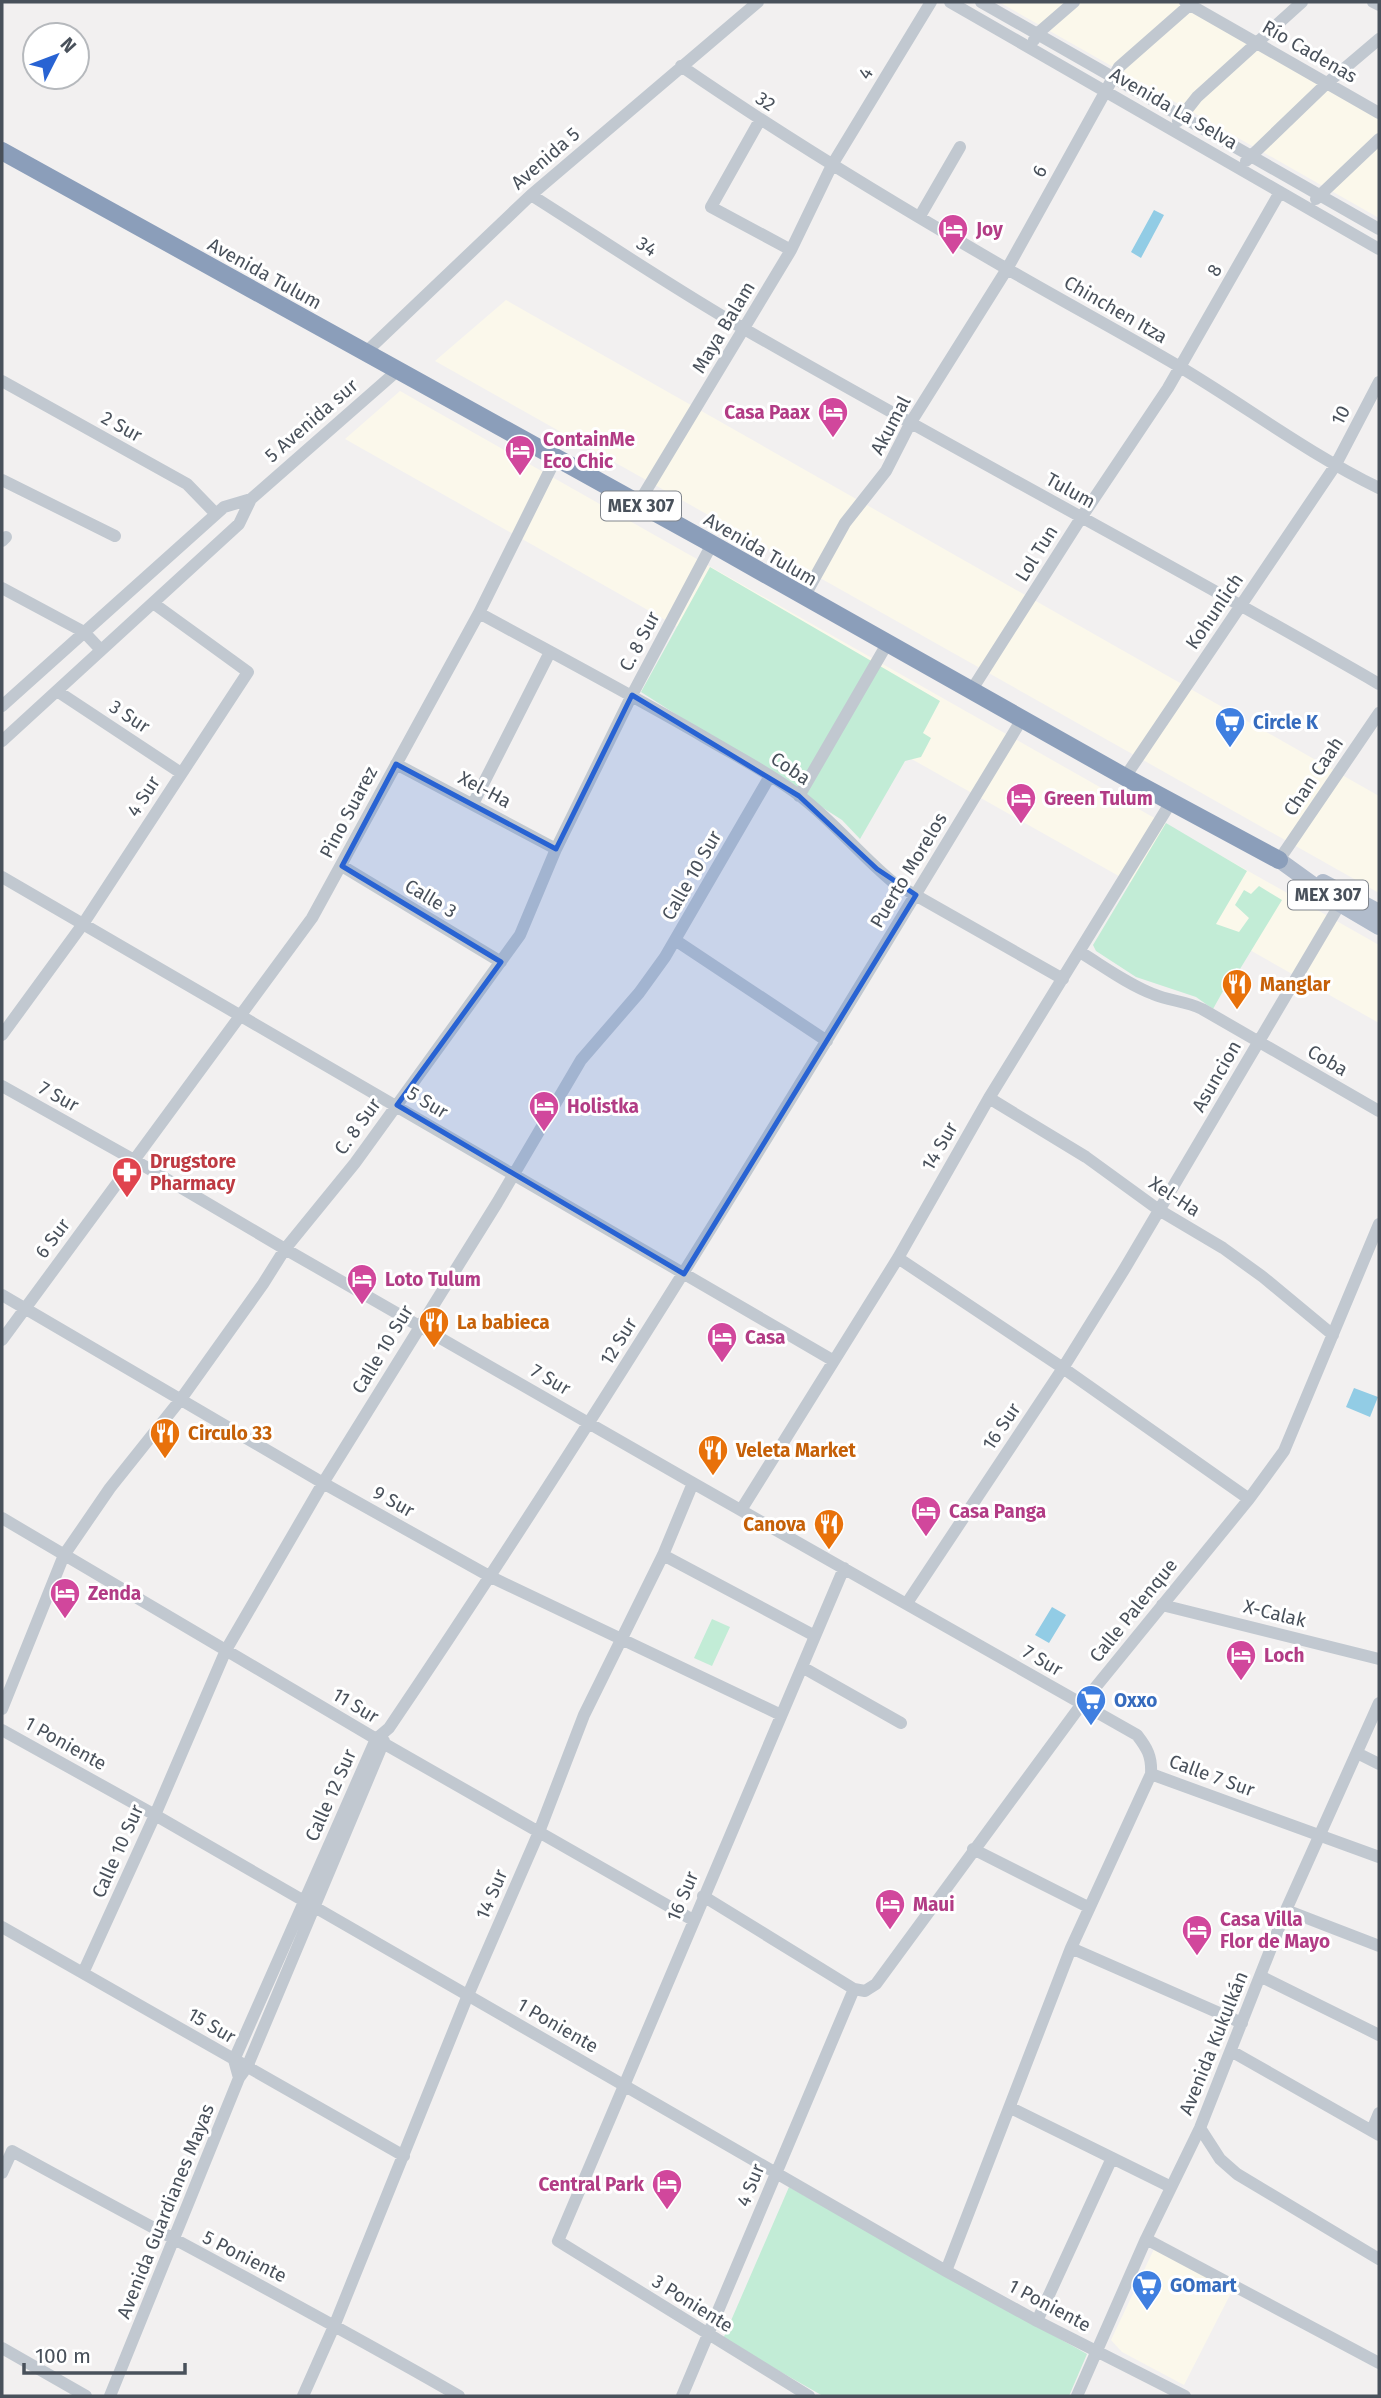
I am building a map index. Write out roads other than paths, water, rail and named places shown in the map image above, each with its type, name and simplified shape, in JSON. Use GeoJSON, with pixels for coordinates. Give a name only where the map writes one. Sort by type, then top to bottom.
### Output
{"type":"FeatureCollection","features":[{"type":"Feature","properties":{"kind":"highway","name":"Avenida Tulum"},"geometry":{"type":"LineString","coordinates":[[2,152],[1279,860]]}},
{"type":"Feature","properties":{"kind":"main road","name":"Avenida Tulum"},"geometry":{"type":"LineString","coordinates":[[1279,860],[1340,904],[1379,927]]}},
{"type":"Feature","properties":{"kind":"main road","name":"Avenida Tulum"},"geometry":{"type":"LineString","coordinates":[[1279,860],[1379,912]]}},
{"type":"Feature","properties":{"kind":"street","name":"Avenida 5"},"geometry":{"type":"LineString","coordinates":[[365,353],[531,195],[758,2]]}},
{"type":"Feature","properties":{"kind":"street","name":"4"},"geometry":{"type":"LineString","coordinates":[[832,165],[931,2]]}},
{"type":"Feature","properties":{"kind":"street","name":"Avenida La Selva"},"geometry":{"type":"LineString","coordinates":[[950,2],[964,5],[1029,47],[1379,248]]}},
{"type":"Feature","properties":{"kind":"street","name":"Avenida La Selva"},"geometry":{"type":"LineString","coordinates":[[981,2],[1379,229]]}},
{"type":"Feature","properties":{"kind":"street"},"geometry":{"type":"LineString","coordinates":[[1029,47],[1037,34],[1074,2]]}},
{"type":"Feature","properties":{"kind":"street"},"geometry":{"type":"LineString","coordinates":[[1173,130],[1197,97],[1303,2]]}},
{"type":"Feature","properties":{"kind":"street"},"geometry":{"type":"LineString","coordinates":[[1373,2],[1379,5]]}},
{"type":"Feature","properties":{"kind":"street","name":"Río Cadenas"},"geometry":{"type":"LineString","coordinates":[[1189,3],[1379,113]]}},
{"type":"Feature","properties":{"kind":"street","name":"6"},"geometry":{"type":"LineString","coordinates":[[1007,269],[1113,77],[1125,60],[1189,3]]}},
{"type":"Feature","properties":{"kind":"street"},"geometry":{"type":"LineString","coordinates":[[1241,169],[1250,155],[1379,38]]}},
{"type":"Feature","properties":{"kind":"street","name":"32"},"geometry":{"type":"LineString","coordinates":[[681,66],[832,165]]}},
{"type":"Feature","properties":{"kind":"street"},"geometry":{"type":"LineString","coordinates":[[760,120],[711,207],[791,250]]}},
{"type":"Feature","properties":{"kind":"street"},"geometry":{"type":"LineString","coordinates":[[1310,209],[1320,195],[1379,139]]}},
{"type":"Feature","properties":{"kind":"street"},"geometry":{"type":"LineString","coordinates":[[920,216],[960,147]]}},
{"type":"Feature","properties":{"kind":"street","name":"Chinchen Itza"},"geometry":{"type":"LineString","coordinates":[[832,165],[1181,368],[1335,466],[1379,488]]}},
{"type":"Feature","properties":{"kind":"street","name":"Maya Balam"},"geometry":{"type":"LineString","coordinates":[[638,504],[791,250],[832,165]]}},
{"type":"Feature","properties":{"kind":"street","name":"8"},"geometry":{"type":"LineString","coordinates":[[1181,368],[1280,192]]}},
{"type":"Feature","properties":{"kind":"street","name":"34"},"geometry":{"type":"LineString","coordinates":[[531,195],[744,329]]}},
{"type":"Feature","properties":{"kind":"street","name":"Akumal"},"geometry":{"type":"LineString","coordinates":[[804,597],[845,523],[886,471],[911,422],[1007,269]]}},
{"type":"Feature","properties":{"kind":"street","name":"Tulum"},"geometry":{"type":"LineString","coordinates":[[744,329],[1242,605],[1379,684]]}},
{"type":"Feature","properties":{"kind":"street","name":"Lol Tun"},"geometry":{"type":"LineString","coordinates":[[971,691],[1181,368]]}},
{"type":"Feature","properties":{"kind":"street","name":"5 Avenida sur"},"geometry":{"type":"LineString","coordinates":[[251,499],[397,371]]}},
{"type":"Feature","properties":{"kind":"street","name":"2 Sur"},"geometry":{"type":"LineString","coordinates":[[2,381],[187,484],[216,514]]}},
{"type":"Feature","properties":{"kind":"street","name":"10"},"geometry":{"type":"LineString","coordinates":[[1335,466],[1379,382]]}},
{"type":"Feature","properties":{"kind":"street","name":"Pino Suarez"},"geometry":{"type":"LineString","coordinates":[[134,1160],[312,918],[479,614],[556,458]]}},
{"type":"Feature","properties":{"kind":"street","name":"Kohunlich"},"geometry":{"type":"LineString","coordinates":[[1125,777],[1335,466]]}},
{"type":"Feature","properties":{"kind":"street"},"geometry":{"type":"LineString","coordinates":[[2,480],[116,536]]}},
{"type":"Feature","properties":{"kind":"street"},"geometry":{"type":"LineString","coordinates":[[2,706],[224,507],[251,499]]}},
{"type":"Feature","properties":{"kind":"street"},"geometry":{"type":"LineString","coordinates":[[2,741],[240,524],[251,499]]}},
{"type":"Feature","properties":{"kind":"street","name":"C. 8 Sur"},"geometry":{"type":"LineString","coordinates":[[2,1709],[64,1555],[110,1488],[181,1399],[285,1249],[355,1163],[520,935],[556,849],[632,695],[712,544]]}},
{"type":"Feature","properties":{"kind":"street"},"geometry":{"type":"LineString","coordinates":[[2,588],[84,632],[101,650]]}},
{"type":"Feature","properties":{"kind":"street","name":"4 Sur"},"geometry":{"type":"LineString","coordinates":[[2,1035],[83,924],[248,672],[153,603]]}},
{"type":"Feature","properties":{"kind":"street","name":"Coba"},"geometry":{"type":"LineString","coordinates":[[479,614],[632,695],[770,776],[831,822],[894,883],[1063,979]]}},
{"type":"Feature","properties":{"kind":"street"},"geometry":{"type":"LineString","coordinates":[[799,796],[887,644]]}},
{"type":"Feature","properties":{"kind":"street"},"geometry":{"type":"LineString","coordinates":[[473,804],[550,652]]}},
{"type":"Feature","properties":{"kind":"street","name":"3 Sur"},"geometry":{"type":"LineString","coordinates":[[57,691],[181,773]]}},
{"type":"Feature","properties":{"kind":"street","name":"Chan Caah"},"geometry":{"type":"LineString","coordinates":[[1279,860],[1379,713]]}},
{"type":"Feature","properties":{"kind":"street","name":"Puerto Morelos"},"geometry":{"type":"LineString","coordinates":[[827,1041],[1022,719]]}},
{"type":"Feature","properties":{"kind":"street","name":"Xel-Ha"},"geometry":{"type":"LineString","coordinates":[[396,764],[556,849]]}},
{"type":"Feature","properties":{"kind":"street","name":"Calle 10 Sur"},"geometry":{"type":"LineString","coordinates":[[83,1973],[226,1650],[323,1483],[513,1176],[581,1060],[639,993],[675,940],[770,776]]}},
{"type":"Feature","properties":{"kind":"street","name":"14 Sur"},"geometry":{"type":"LineString","coordinates":[[741,1510],[898,1258],[989,1098],[1171,802]]}},
{"type":"Feature","properties":{"kind":"street","name":"Calle 3"},"geometry":{"type":"LineString","coordinates":[[342,866],[501,962]]}},
{"type":"Feature","properties":{"kind":"street","name":"5 Sur"},"geometry":{"type":"LineString","coordinates":[[2,877],[834,1361]]}},
{"type":"Feature","properties":{"kind":"street","name":"Asuncion"},"geometry":{"type":"LineString","coordinates":[[1125,1268],[1340,904]]}},
{"type":"Feature","properties":{"kind":"street"},"geometry":{"type":"LineString","coordinates":[[675,940],[827,1041]]}},
{"type":"Feature","properties":{"kind":"street","name":"Coba"},"geometry":{"type":"LineString","coordinates":[[1080,952],[1141,989],[1190,1003],[1379,1111]]}},
{"type":"Feature","properties":{"kind":"street","name":"12 Sur"},"geometry":{"type":"LineString","coordinates":[[389,1728],[491,1577],[684,1274],[827,1041]]}},
{"type":"Feature","properties":{"kind":"street","name":"7 Sur"},"geometry":{"type":"LineString","coordinates":[[2,1086],[1081,1705]]}},
{"type":"Feature","properties":{"kind":"street","name":"Xel-Ha"},"geometry":{"type":"LineString","coordinates":[[989,1098],[1086,1157],[1159,1210],[1244,1262],[1333,1335]]}},
{"type":"Feature","properties":{"kind":"street","name":"6 Sur"},"geometry":{"type":"LineString","coordinates":[[2,1340],[134,1160]]}},
{"type":"Feature","properties":{"kind":"street","name":"Calle Palenque"},"geometry":{"type":"LineString","coordinates":[[860,1990],[876,1984],[1081,1705],[1250,1499],[1284,1451],[1333,1335],[1376,1243],[1379,1224]]}},
{"type":"Feature","properties":{"kind":"street"},"geometry":{"type":"LineString","coordinates":[[898,1258],[1063,1368],[1250,1499]]}},
{"type":"Feature","properties":{"kind":"street","name":"16 Sur"},"geometry":{"type":"LineString","coordinates":[[906,1603],[1063,1368],[1125,1268]]}},
{"type":"Feature","properties":{"kind":"street","name":"9 Sur"},"geometry":{"type":"LineString","coordinates":[[2,1295],[323,1483],[491,1577],[622,1637],[781,1715]]}},
{"type":"Feature","properties":{"kind":"street","name":"14 Sur"},"geometry":{"type":"LineString","coordinates":[[303,2396],[335,2325],[468,1995],[539,1832],[584,1716],[663,1555],[693,1483]]}},
{"type":"Feature","properties":{"kind":"street","name":"11 Sur"},"geometry":{"type":"LineString","coordinates":[[2,1518],[380,1741],[693,1920]]}},
{"type":"Feature","properties":{"kind":"street"},"geometry":{"type":"LineString","coordinates":[[663,1555],[815,1636]]}},
{"type":"Feature","properties":{"kind":"street","name":"16 Sur"},"geometry":{"type":"LineString","coordinates":[[558,2241],[844,1568]]}},
{"type":"Feature","properties":{"kind":"street","name":"X-Calak"},"geometry":{"type":"LineString","coordinates":[[1162,1605],[1379,1659]]}},
{"type":"Feature","properties":{"kind":"street"},"geometry":{"type":"LineString","coordinates":[[802,1667],[901,1723]]}},
{"type":"Feature","properties":{"kind":"street","name":"Avenida Kukulkán"},"geometry":{"type":"LineString","coordinates":[[1077,2396],[1146,2239],[1200,2128],[1286,1910],[1379,1703]]}},
{"type":"Feature","properties":{"kind":"street","name":"Calle 7 Sur"},"geometry":{"type":"LineString","coordinates":[[1081,1705],[1137,1735],[1148,1749],[1152,1762],[1151,1774],[1379,1857]]}},
{"type":"Feature","properties":{"kind":"street","name":"Calle 12 Sur"},"geometry":{"type":"LineString","coordinates":[[234,2060],[288,1954],[380,1741],[389,1728]]}},
{"type":"Feature","properties":{"kind":"street","name":"1 Poniente"},"geometry":{"type":"LineString","coordinates":[[2,1730],[155,1815],[946,2271],[1037,2321],[1185,2396]]}},
{"type":"Feature","properties":{"kind":"street"},"geometry":{"type":"LineString","coordinates":[[1357,1753],[1379,1764]]}},
{"type":"Feature","properties":{"kind":"street"},"geometry":{"type":"LineString","coordinates":[[946,2271],[1071,1948],[1151,1774]]}},
{"type":"Feature","properties":{"kind":"street"},"geometry":{"type":"LineString","coordinates":[[973,1849],[1088,1907]]}},
{"type":"Feature","properties":{"kind":"street"},"geometry":{"type":"LineString","coordinates":[[703,1896],[860,1990]]}},
{"type":"Feature","properties":{"kind":"street"},"geometry":{"type":"LineString","coordinates":[[1286,1910],[1379,1946]]}},
{"type":"Feature","properties":{"kind":"street","name":"15 Sur"},"geometry":{"type":"LineString","coordinates":[[2,1927],[404,2156]]}},
{"type":"Feature","properties":{"kind":"street"},"geometry":{"type":"LineString","coordinates":[[1071,1948],[1242,2023]]}},
{"type":"Feature","properties":{"kind":"street","name":"Calle 12 Sur"},"geometry":{"type":"LineString","coordinates":[[239,2078],[247,2067],[288,1954]]}},
{"type":"Feature","properties":{"kind":"street"},"geometry":{"type":"LineString","coordinates":[[1260,1976],[1379,2035]]}},
{"type":"Feature","properties":{"kind":"street","name":"4 Sur"},"geometry":{"type":"LineString","coordinates":[[682,2396],[776,2172],[860,1990]]}},
{"type":"Feature","properties":{"kind":"street"},"geometry":{"type":"LineString","coordinates":[[1231,2052],[1375,2133],[1379,2113]]}},
{"type":"Feature","properties":{"kind":"street"},"geometry":{"type":"LineString","coordinates":[[234,2060],[239,2078]]}},
{"type":"Feature","properties":{"kind":"street","name":"Avenida Guardianes Mayas"},"geometry":{"type":"LineString","coordinates":[[110,2396],[239,2078]]}},
{"type":"Feature","properties":{"kind":"street"},"geometry":{"type":"LineString","coordinates":[[1011,2108],[1171,2187]]}},
{"type":"Feature","properties":{"kind":"street"},"geometry":{"type":"LineString","coordinates":[[1200,2128],[1220,2160],[1237,2174],[1379,2259]]}},
{"type":"Feature","properties":{"kind":"street","name":"5 Poniente"},"geometry":{"type":"LineString","coordinates":[[2,2173],[12,2151],[174,2241],[335,2325],[459,2396]]}},
{"type":"Feature","properties":{"kind":"street"},"geometry":{"type":"LineString","coordinates":[[1037,2321],[1112,2158]]}},
{"type":"Feature","properties":{"kind":"street"},"geometry":{"type":"LineString","coordinates":[[1146,2239],[1379,2363]]}},
{"type":"Feature","properties":{"kind":"street","name":"3 Poniente"},"geometry":{"type":"LineString","coordinates":[[558,2241],[809,2396]]}},
{"type":"Feature","properties":{"kind":"street"},"geometry":{"type":"LineString","coordinates":[[2,2348],[86,2396]]}},
{"type":"Feature","properties":{"kind":"water"},"geometry":{"type":"Polygon","coordinates":[[[1154,210],[1164,215],[1141,258],[1131,252],[1154,210]]]}},
{"type":"Feature","properties":{"kind":"water"},"geometry":{"type":"Polygon","coordinates":[[[1354,1388],[1378,1397],[1370,1417],[1346,1407],[1354,1388]]]}},
{"type":"Feature","properties":{"kind":"water"},"geometry":{"type":"Polygon","coordinates":[[[1052,1607],[1066,1615],[1049,1643],[1035,1635],[1052,1607]]]}},
{"type":"Feature","properties":{"kind":"place","name":"Joy"},"geometry":{"type":"Point","coordinates":[953,256]}},
{"type":"Feature","properties":{"kind":"place","name":"Casa Paax"},"geometry":{"type":"Point","coordinates":[833,439]}},
{"type":"Feature","properties":{"kind":"place","name":"ContainMe Eco Chic"},"geometry":{"type":"Point","coordinates":[520,477]}},
{"type":"Feature","properties":{"kind":"place","name":"Circle K"},"geometry":{"type":"Point","coordinates":[1230,749]}},
{"type":"Feature","properties":{"kind":"place","name":"Green Tulum"},"geometry":{"type":"Point","coordinates":[1021,825]}},
{"type":"Feature","properties":{"kind":"place","name":"Manglar"},"geometry":{"type":"Point","coordinates":[1237,1011]}},
{"type":"Feature","properties":{"kind":"place","name":"Holistka"},"geometry":{"type":"Point","coordinates":[544,1133]}},
{"type":"Feature","properties":{"kind":"place","name":"Drugstore Pharmacy"},"geometry":{"type":"Point","coordinates":[127,1199]}},
{"type":"Feature","properties":{"kind":"place","name":"Loto Tulum"},"geometry":{"type":"Point","coordinates":[362,1306]}},
{"type":"Feature","properties":{"kind":"place","name":"La babieca"},"geometry":{"type":"Point","coordinates":[434,1349]}},
{"type":"Feature","properties":{"kind":"place","name":"Casa"},"geometry":{"type":"Point","coordinates":[722,1364]}},
{"type":"Feature","properties":{"kind":"place","name":"Circulo 33"},"geometry":{"type":"Point","coordinates":[165,1460]}},
{"type":"Feature","properties":{"kind":"place","name":"Veleta Market"},"geometry":{"type":"Point","coordinates":[713,1477]}},
{"type":"Feature","properties":{"kind":"place","name":"Casa Panga"},"geometry":{"type":"Point","coordinates":[926,1538]}},
{"type":"Feature","properties":{"kind":"place","name":"Canova"},"geometry":{"type":"Point","coordinates":[829,1551]}},
{"type":"Feature","properties":{"kind":"place","name":"Zenda"},"geometry":{"type":"Point","coordinates":[65,1620]}},
{"type":"Feature","properties":{"kind":"place","name":"Loch"},"geometry":{"type":"Point","coordinates":[1241,1682]}},
{"type":"Feature","properties":{"kind":"place","name":"Oxxo"},"geometry":{"type":"Point","coordinates":[1091,1727]}},
{"type":"Feature","properties":{"kind":"place","name":"Maui"},"geometry":{"type":"Point","coordinates":[890,1931]}},
{"type":"Feature","properties":{"kind":"place","name":"Casa Villa Flor de Mayo"},"geometry":{"type":"Point","coordinates":[1197,1957]}},
{"type":"Feature","properties":{"kind":"place","name":"Central Park"},"geometry":{"type":"Point","coordinates":[667,2211]}},
{"type":"Feature","properties":{"kind":"place","name":"GOmart"},"geometry":{"type":"Point","coordinates":[1147,2312]}}]}
